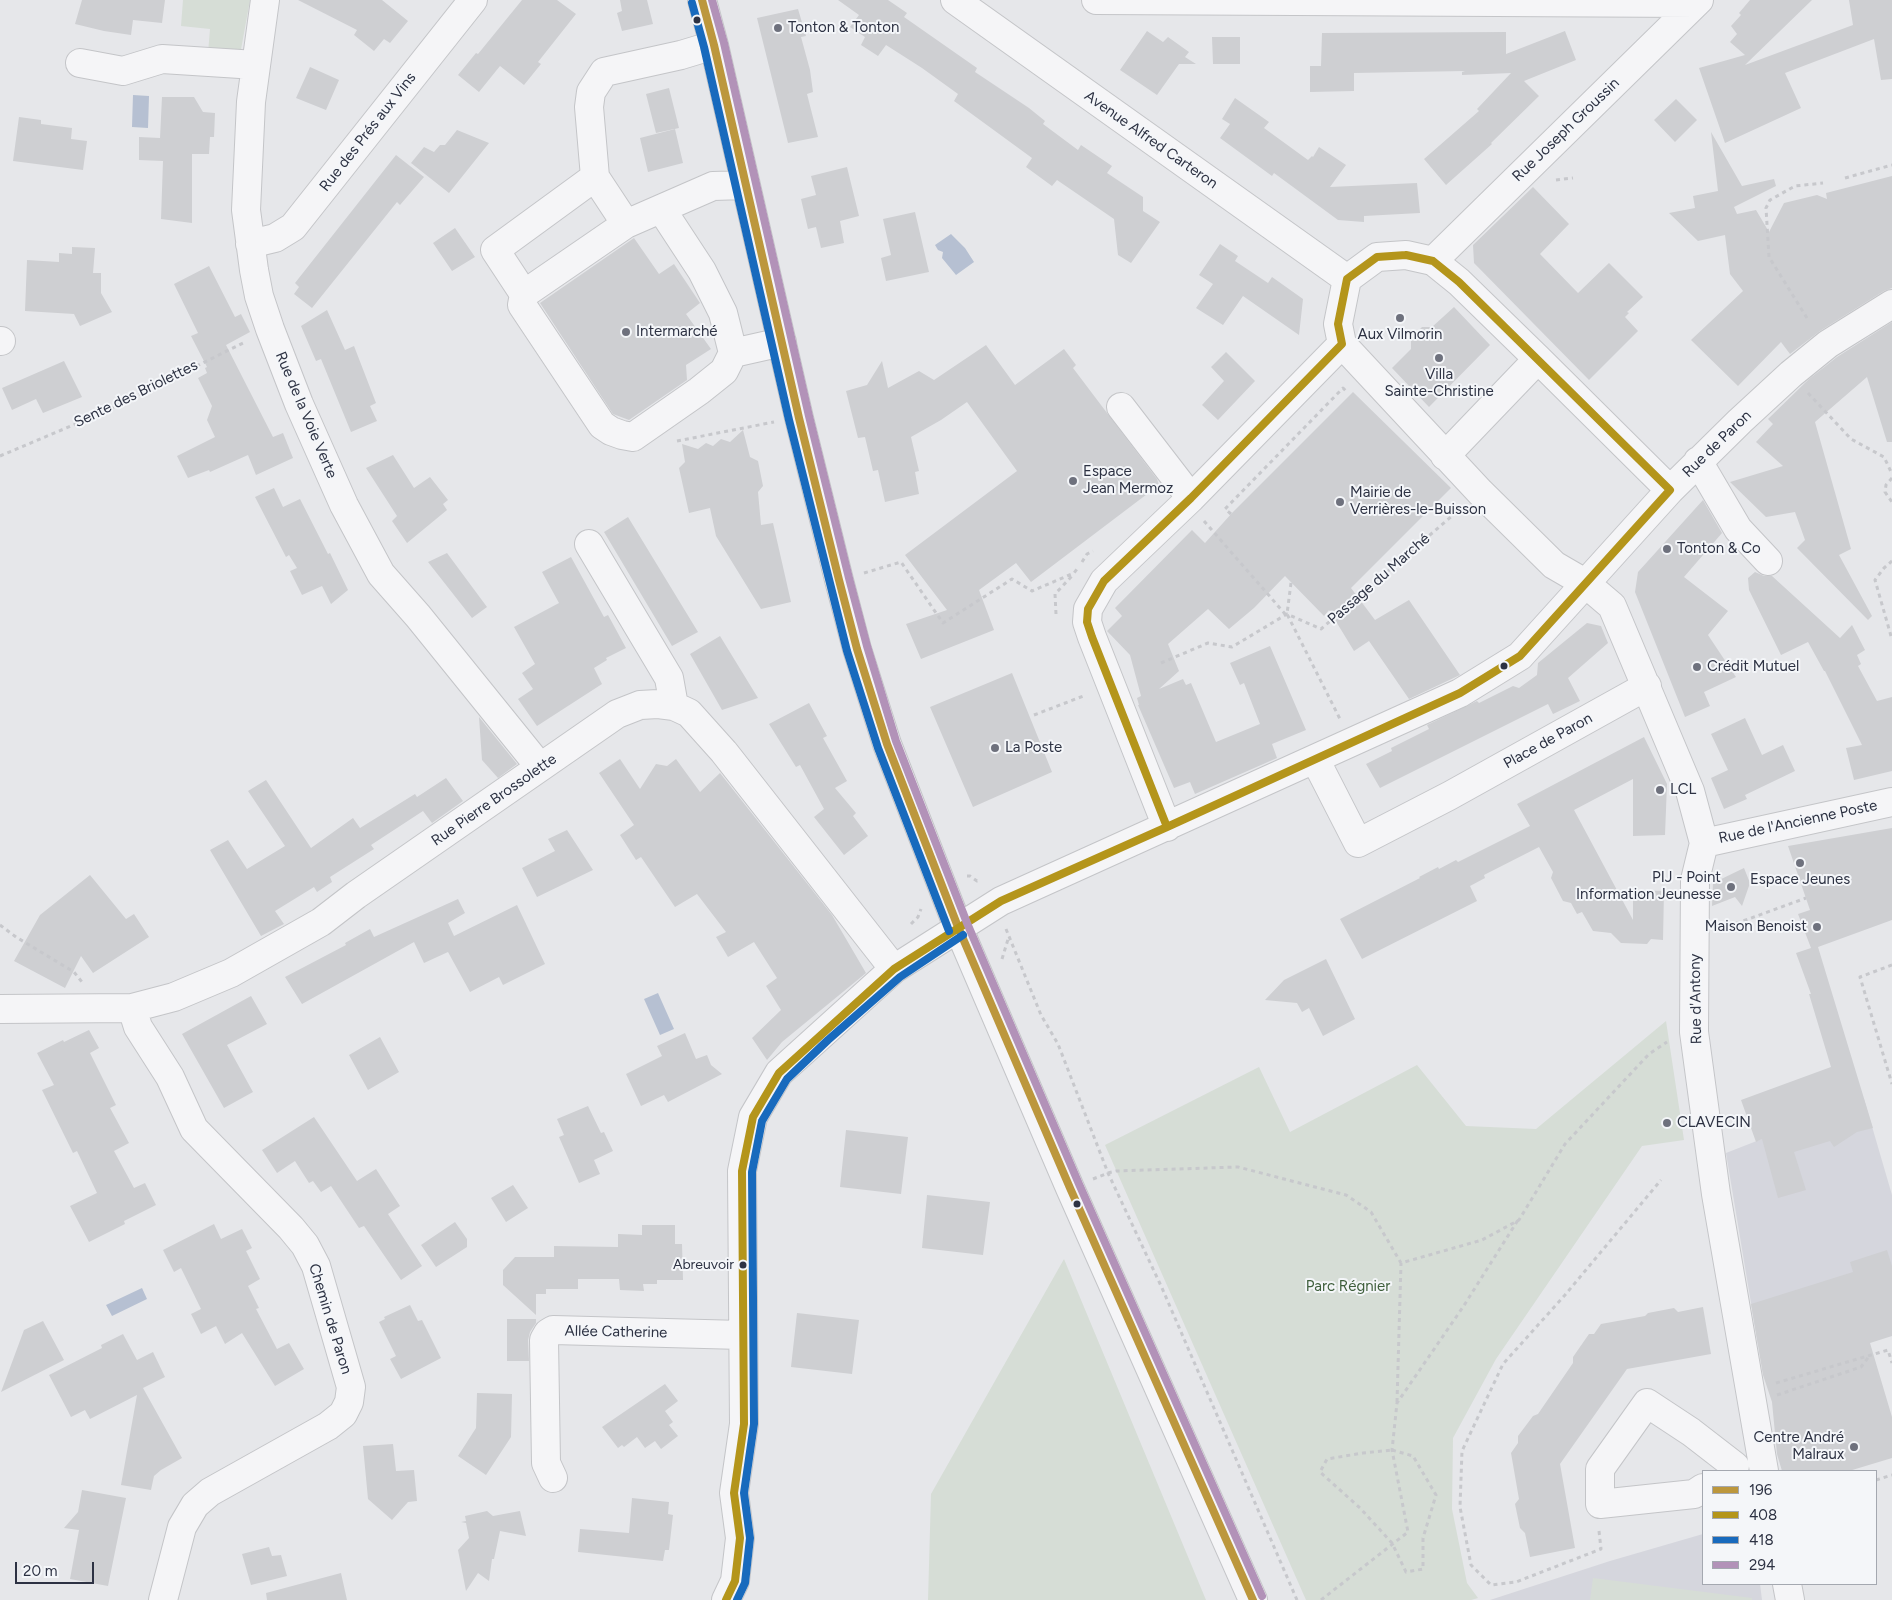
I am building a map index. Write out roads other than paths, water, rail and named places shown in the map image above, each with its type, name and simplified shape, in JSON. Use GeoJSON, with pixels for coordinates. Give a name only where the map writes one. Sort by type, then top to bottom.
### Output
{"type":"FeatureCollection","features":[{"type":"Feature","properties":{"kind":"street","name":"Rue de la Voie Verte"},"geometry":{"type":"LineString","coordinates":[[265,0],[251,102],[247,202],[250,244],[259,296],[270,329],[299,404],[344,505],[380,574],[418,616],[540,767]]}},
{"type":"Feature","properties":{"kind":"street","name":"Rue des Prés aux Vins"},"geometry":{"type":"LineString","coordinates":[[250,244],[275,238],[293,228],[472,0]]}},
{"type":"Feature","properties":{"kind":"street"},"geometry":{"type":"LineString","coordinates":[[702,0],[714,45],[799,418],[857,649],[887,744],[958,927],[1070,1188],[1253,1600]]}},
{"type":"Feature","properties":{"kind":"street","name":"Avenue Alfred Carteron"},"geometry":{"type":"LineString","coordinates":[[955,0],[1347,279]]}},
{"type":"Feature","properties":{"kind":"street"},"geometry":{"type":"LineString","coordinates":[[1096,0],[1698,2]]}},
{"type":"Feature","properties":{"kind":"street","name":"Rue Joseph Groussin"},"geometry":{"type":"LineString","coordinates":[[1433,261],[1698,2]]}},
{"type":"Feature","properties":{"kind":"street"},"geometry":{"type":"LineString","coordinates":[[626,224],[595,177],[589,108],[592,92],[604,72],[681,56],[714,45]]}},
{"type":"Feature","properties":{"kind":"street"},"geometry":{"type":"LineString","coordinates":[[80,63],[123,71],[162,59],[256,65]]}},
{"type":"Feature","properties":{"kind":"street"},"geometry":{"type":"LineString","coordinates":[[595,177],[495,250],[524,294],[522,305],[602,425],[611,431],[633,437],[700,391],[724,371],[733,353],[723,313],[702,271],[662,210]]}},
{"type":"Feature","properties":{"kind":"street"},"geometry":{"type":"LineString","coordinates":[[524,294],[626,224],[662,210],[713,186],[745,185]]}},
{"type":"Feature","properties":{"kind":"street"},"geometry":{"type":"LineString","coordinates":[[1167,827],[1087,622],[1088,609],[1104,582],[1189,500],[1342,344],[1338,324],[1347,279],[1376,258],[1406,255],[1433,261],[1459,282],[1670,490]]}},
{"type":"Feature","properties":{"kind":"street","name":"Rue de Paron"},"geometry":{"type":"LineString","coordinates":[[726,1600],[736,1581],[740,1538],[734,1494],[744,1424],[742,1171],[753,1117],[779,1073],[894,969],[1001,901],[1460,693],[1520,656],[1670,490],[1740,420],[1791,374],[1840,335],[1892,304]]}},
{"type":"Feature","properties":{"kind":"street"},"geometry":{"type":"LineString","coordinates":[[733,353],[782,342]]}},
{"type":"Feature","properties":{"kind":"street","name":"Rue d'Antony"},"geometry":{"type":"LineString","coordinates":[[1342,344],[1445,456],[1554,565],[1585,583],[1612,606],[1690,791],[1704,843],[1696,880],[1694,1032],[1716,1194],[1763,1465]]}},
{"type":"Feature","properties":{"kind":"street"},"geometry":{"type":"LineString","coordinates":[[1445,456],[1538,359]]}},
{"type":"Feature","properties":{"kind":"street"},"geometry":{"type":"LineString","coordinates":[[1122,407],[1189,500]]}},
{"type":"Feature","properties":{"kind":"street"},"geometry":{"type":"LineString","coordinates":[[1698,461],[1738,529],[1768,561]]}},
{"type":"Feature","properties":{"kind":"street"},"geometry":{"type":"LineString","coordinates":[[589,544],[669,678],[674,706]]}},
{"type":"Feature","properties":{"kind":"street","name":"Place de Paron"},"geometry":{"type":"LineString","coordinates":[[1316,759],[1358,843],[1448,796],[1647,686]]}},
{"type":"Feature","properties":{"kind":"street","name":"Rue Pierre Brossolette"},"geometry":{"type":"LineString","coordinates":[[0,1009],[132,1008],[174,997],[232,973],[321,922],[356,895],[617,714],[640,705],[658,704],[674,706],[689,713],[724,752],[894,969]]}},
{"type":"Feature","properties":{"kind":"street","name":"Rue de l'Ancienne Poste"},"geometry":{"type":"LineString","coordinates":[[1704,843],[1892,802]]}},
{"type":"Feature","properties":{"kind":"street","name":"Chemin de Paron"},"geometry":{"type":"LineString","coordinates":[[132,1008],[138,1027],[170,1077],[194,1129],[306,1245],[316,1266],[351,1387],[349,1402],[343,1414],[328,1426],[210,1492],[195,1505],[182,1527],[164,1600]]}},
{"type":"Feature","properties":{"kind":"street","name":"Allée Catherine"},"geometry":{"type":"LineString","coordinates":[[553,1478],[546,1462],[544,1340],[548,1333],[553,1330],[742,1335]]}},
{"type":"Feature","properties":{"kind":"street"},"geometry":{"type":"LineString","coordinates":[[1702,1489],[1694,1494],[1600,1504],[1600,1469],[1647,1403],[1691,1432],[1731,1469],[1763,1465]]}},
{"type":"Feature","properties":{"kind":"street"},"geometry":{"type":"LineString","coordinates":[[1787,1585],[1790,1600]]}},
{"type":"Feature","properties":{"kind":"water"},"geometry":{"type":"Polygon","coordinates":[[[133,95],[149,96],[148,128],[132,127],[133,95]]]}},
{"type":"Feature","properties":{"kind":"water"},"geometry":{"type":"Polygon","coordinates":[[[951,234],[965,248],[974,262],[956,275],[942,258],[943,252],[938,250],[935,245],[951,234]]]}},
{"type":"Feature","properties":{"kind":"water"},"geometry":{"type":"Polygon","coordinates":[[[658,993],[674,1029],[660,1035],[644,999],[658,993]]]}},
{"type":"Feature","properties":{"kind":"water"},"geometry":{"type":"Polygon","coordinates":[[[142,1288],[147,1299],[112,1316],[106,1305],[142,1288]]]}},
{"type":"Feature","properties":{"kind":"place","name":"Tonton & Tonton"},"geometry":{"type":"Point","coordinates":[778,28]}},
{"type":"Feature","properties":{"kind":"place","name":"Aux Vilmorin"},"geometry":{"type":"Point","coordinates":[1400,318]}},
{"type":"Feature","properties":{"kind":"place","name":"Intermarché"},"geometry":{"type":"Point","coordinates":[626,332]}},
{"type":"Feature","properties":{"kind":"place","name":"Villa Sainte-Christine"},"geometry":{"type":"Point","coordinates":[1439,358]}},
{"type":"Feature","properties":{"kind":"place","name":"Espace Jean Mermoz"},"geometry":{"type":"Point","coordinates":[1073,481]}},
{"type":"Feature","properties":{"kind":"place","name":"Mairie de Verrières-le-Buisson"},"geometry":{"type":"Point","coordinates":[1340,502]}},
{"type":"Feature","properties":{"kind":"place","name":"Tonton & Co"},"geometry":{"type":"Point","coordinates":[1667,549]}},
{"type":"Feature","properties":{"kind":"place","name":"Crédit Mutuel"},"geometry":{"type":"Point","coordinates":[1697,667]}},
{"type":"Feature","properties":{"kind":"place","name":"La Poste"},"geometry":{"type":"Point","coordinates":[995,748]}},
{"type":"Feature","properties":{"kind":"place","name":"LCL"},"geometry":{"type":"Point","coordinates":[1660,790]}},
{"type":"Feature","properties":{"kind":"place","name":"Espace Jeunes"},"geometry":{"type":"Point","coordinates":[1800,863]}},
{"type":"Feature","properties":{"kind":"place","name":"PIJ - Point Information Jeunesse"},"geometry":{"type":"Point","coordinates":[1731,887]}},
{"type":"Feature","properties":{"kind":"place","name":"Maison Benoist"},"geometry":{"type":"Point","coordinates":[1817,927]}},
{"type":"Feature","properties":{"kind":"place","name":"CLAVECIN"},"geometry":{"type":"Point","coordinates":[1667,1123]}},
{"type":"Feature","properties":{"kind":"place","name":"Abreuvoir"},"geometry":{"type":"Point","coordinates":[743,1265]}},
{"type":"Feature","properties":{"kind":"place","name":"Centre André Malraux"},"geometry":{"type":"Point","coordinates":[1854,1447]}},
{"type":"Feature","properties":{"kind":"park label","name":"Parc Régnier"},"geometry":{"type":"Point","coordinates":[1348,1287]}}]}
